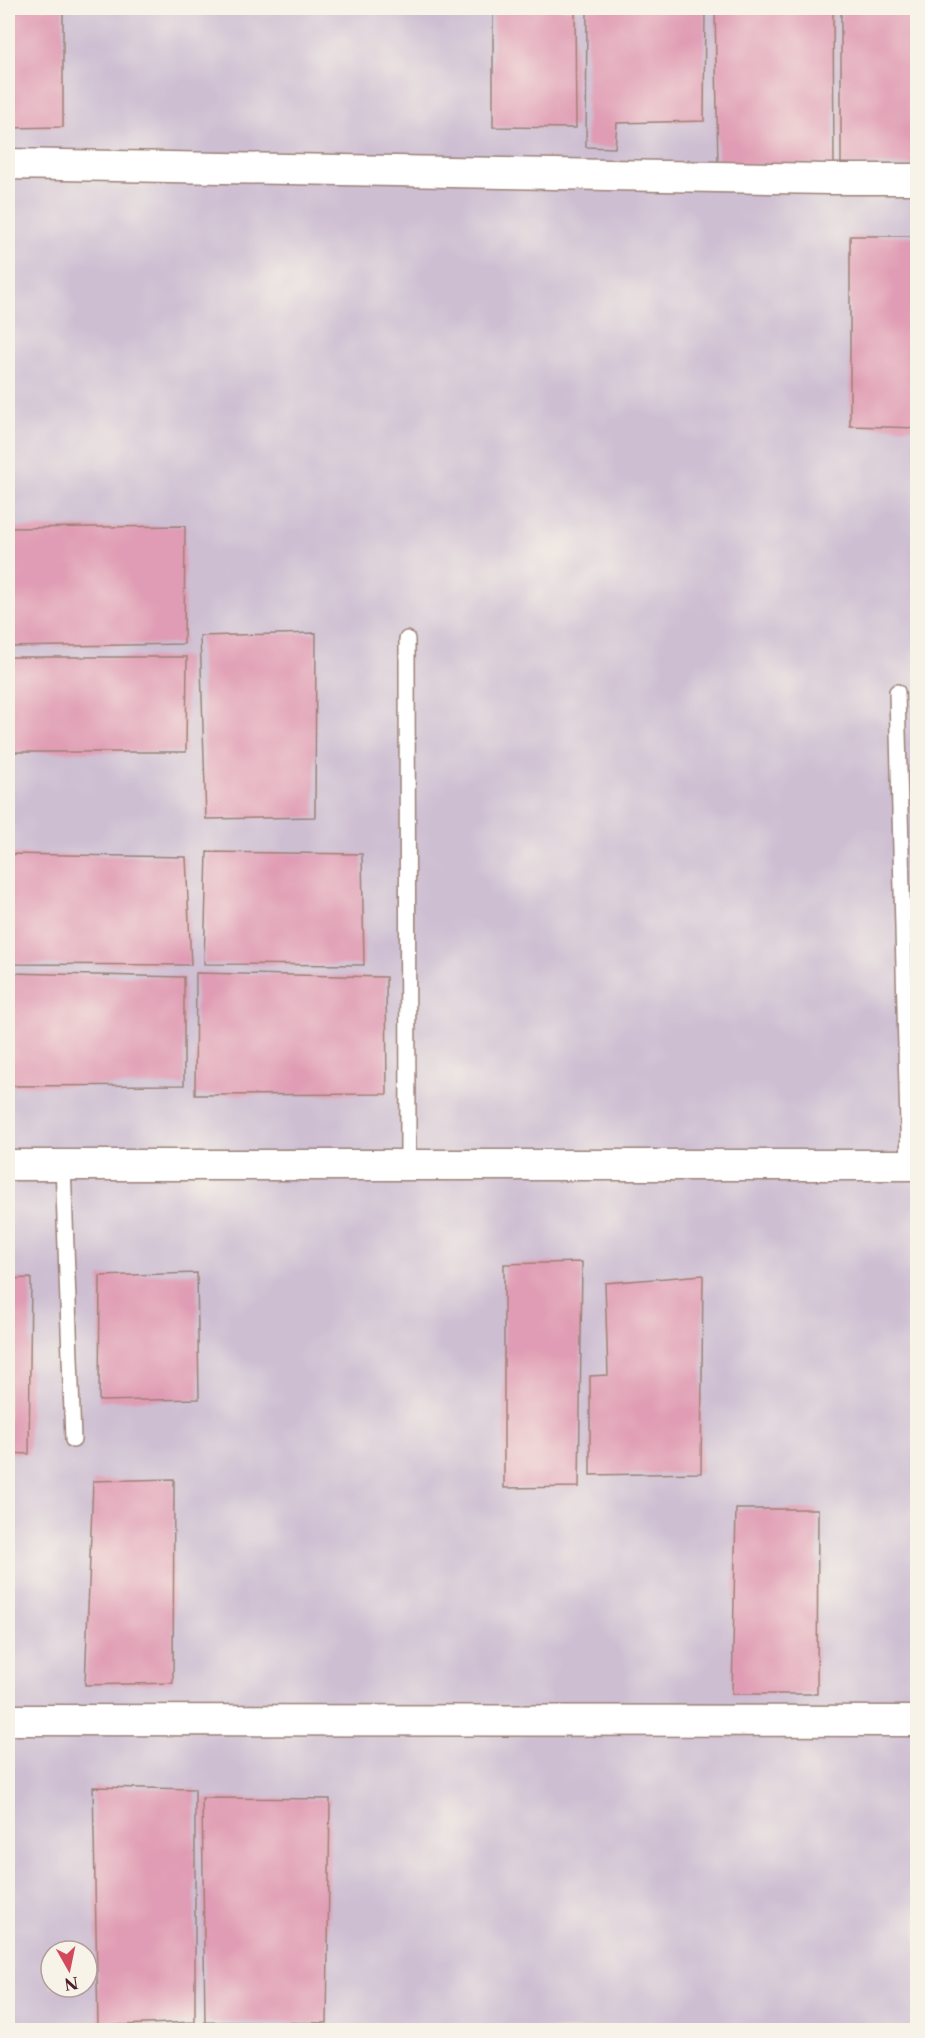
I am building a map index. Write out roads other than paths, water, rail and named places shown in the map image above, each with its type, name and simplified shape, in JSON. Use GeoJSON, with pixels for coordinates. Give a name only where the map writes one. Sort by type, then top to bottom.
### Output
{"type":"FeatureCollection","features":[{"type":"Feature","properties":{"kind":"street"},"geometry":{"type":"LineString","coordinates":[[8,164],[918,179]]}},
{"type":"Feature","properties":{"kind":"street"},"geometry":{"type":"LineString","coordinates":[[8,1165],[913,1165]]}},
{"type":"Feature","properties":{"kind":"street"},"geometry":{"type":"LineString","coordinates":[[8,1720],[918,1721]]}},
{"type":"Feature","properties":{"kind":"lane"},"geometry":{"type":"LineString","coordinates":[[407,639],[408,1164]]}},
{"type":"Feature","properties":{"kind":"lane"},"geometry":{"type":"LineString","coordinates":[[897,693],[913,1165]]}},
{"type":"Feature","properties":{"kind":"lane"},"geometry":{"type":"LineString","coordinates":[[63,1164],[73,1440]]}}]}
